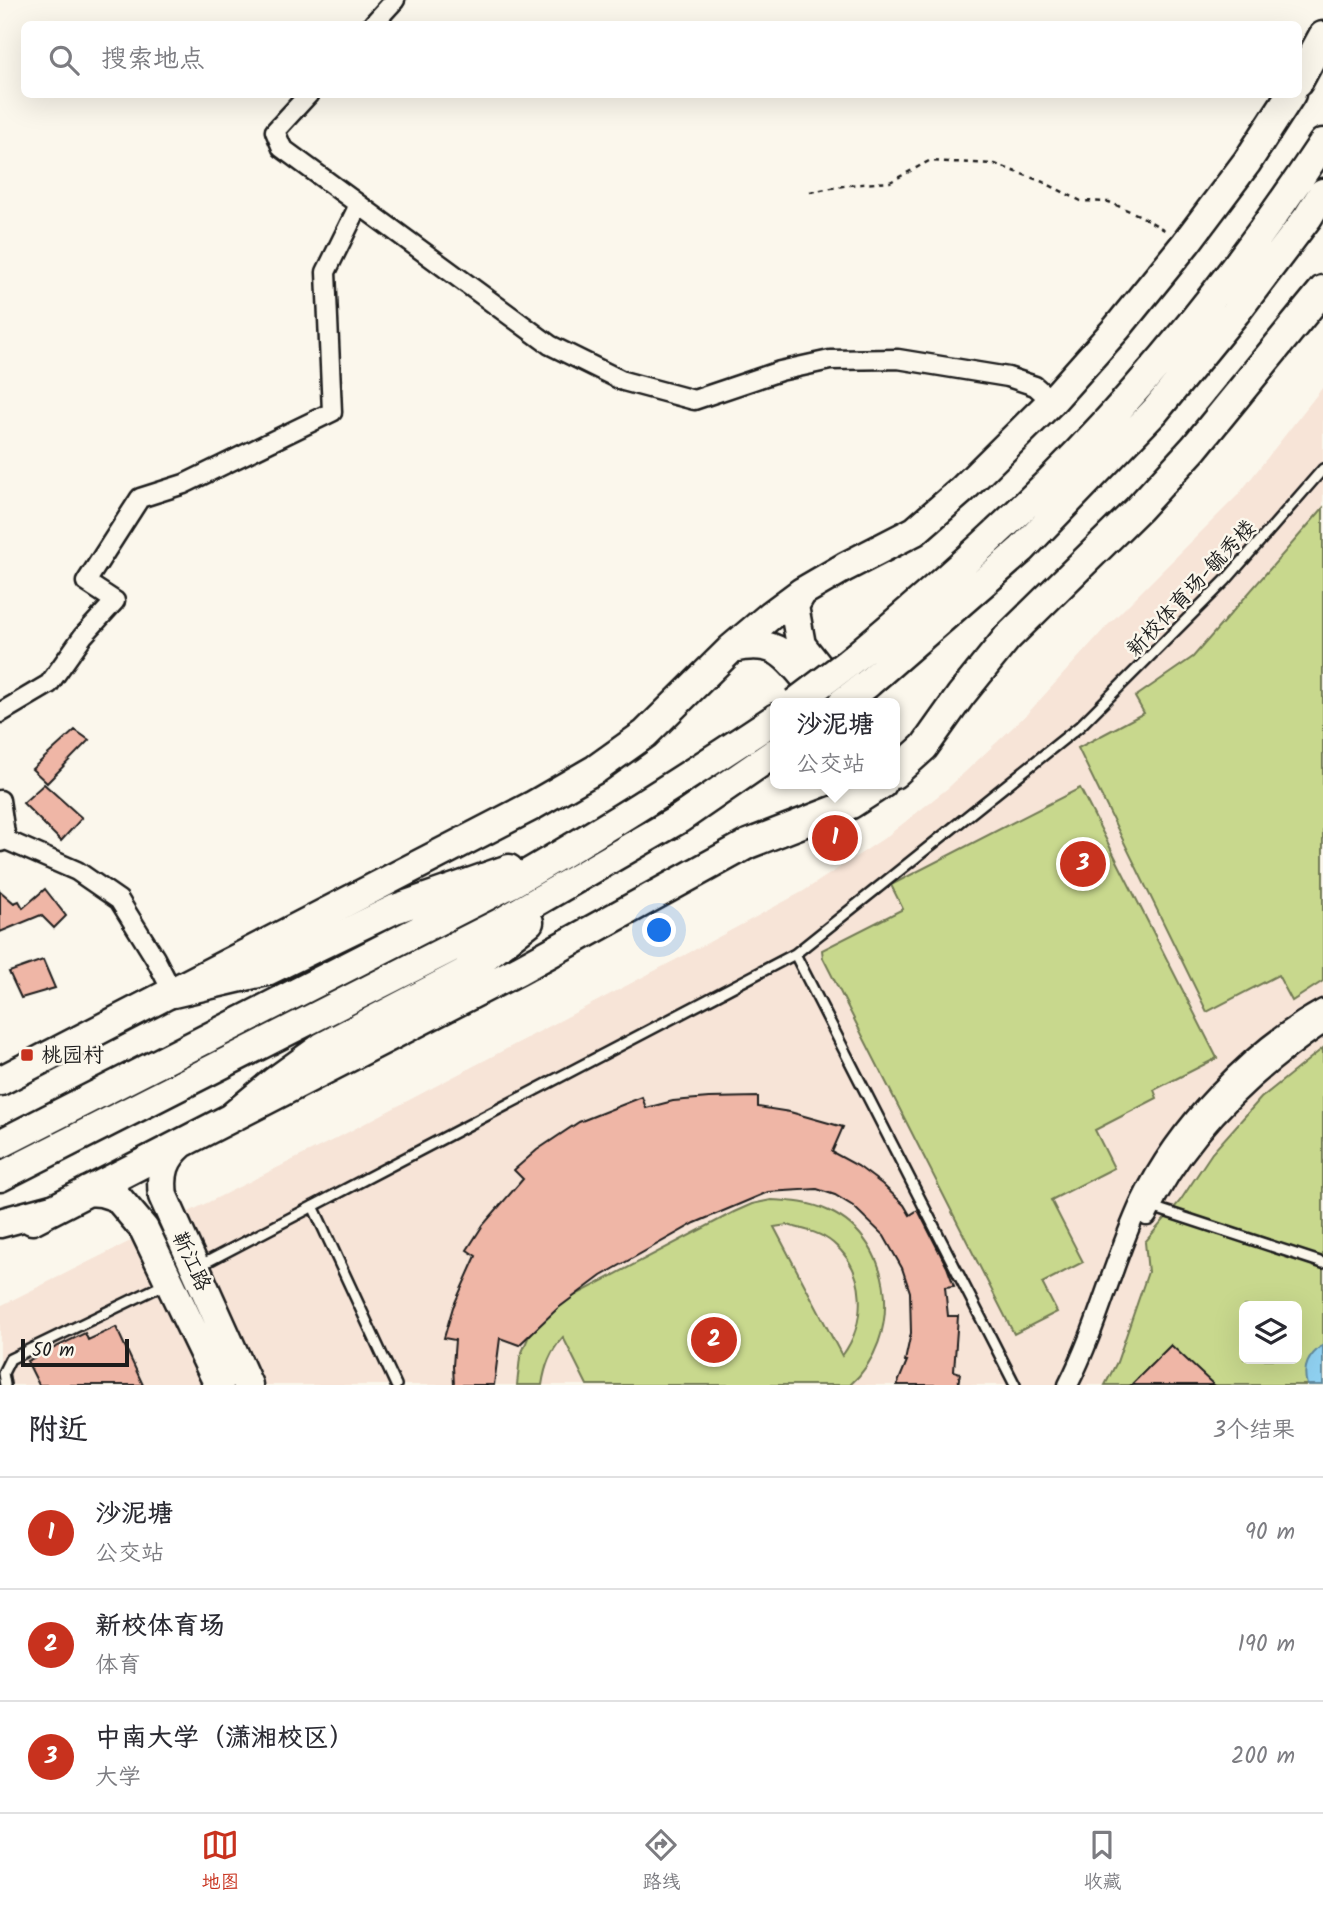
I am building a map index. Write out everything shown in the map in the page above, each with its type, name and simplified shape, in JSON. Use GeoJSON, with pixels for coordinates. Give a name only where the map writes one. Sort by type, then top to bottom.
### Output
{"type":"FeatureCollection","features":[{"type":"Feature","properties":{"kind":"main road"},"geometry":{"type":"LineString","coordinates":[[1302,75],[1323,36]]}},
{"type":"Feature","properties":{"kind":"main road"},"geometry":{"type":"LineString","coordinates":[[0,1081],[533,806],[596,769],[645,734],[732,648],[771,614],[845,567],[915,531],[962,490],[1052,401],[1117,328],[1247,162],[1288,98]]}},
{"type":"Feature","properties":{"kind":"main road"},"geometry":{"type":"LineString","coordinates":[[802,698],[923,600],[1068,463],[1210,300],[1282,206],[1323,143]]}},
{"type":"Feature","properties":{"kind":"main road"},"geometry":{"type":"LineString","coordinates":[[802,592],[794,606],[801,645],[852,697],[1022,550],[1146,421],[1236,312],[1323,193]]}},
{"type":"Feature","properties":{"kind":"main road"},"geometry":{"type":"LineString","coordinates":[[900,769],[924,747],[1007,638],[1138,509],[1194,448],[1323,290]]}},
{"type":"Feature","properties":{"kind":"main road"},"geometry":{"type":"LineString","coordinates":[[732,648],[748,644],[780,650],[823,698]]}},
{"type":"Feature","properties":{"kind":"main road"},"geometry":{"type":"LineString","coordinates":[[0,1144],[439,921],[578,846],[681,782],[770,721]]}},
{"type":"Feature","properties":{"kind":"main road"},"geometry":{"type":"LineString","coordinates":[[900,746],[924,747]]}},
{"type":"Feature","properties":{"kind":"main road"},"geometry":{"type":"LineString","coordinates":[[0,1177],[498,924],[679,818],[770,755]]}},
{"type":"Feature","properties":{"kind":"main road"},"geometry":{"type":"LineString","coordinates":[[0,1236],[519,970],[748,844],[855,794]]}},
{"type":"Feature","properties":{"kind":"main road"},"geometry":{"type":"LineString","coordinates":[[173,993],[267,971],[395,909],[578,846]]}},
{"type":"Feature","properties":{"kind":"main road"},"geometry":{"type":"LineString","coordinates":[[234,1115],[275,1081],[322,1048],[464,972],[593,870]]}},
{"type":"Feature","properties":{"kind":"main road","name":"靳江路"},"geometry":{"type":"LineString","coordinates":[[185,1141],[169,1154],[162,1170],[163,1196],[248,1385]]}},
{"type":"Feature","properties":{"kind":"main road","name":"靳江路"},"geometry":{"type":"LineString","coordinates":[[88,1191],[117,1197],[133,1213],[144,1230],[219,1385]]}},
{"type":"Feature","properties":{"kind":"main road"},"geometry":{"type":"LineString","coordinates":[[0,1223],[51,1209]]}},
{"type":"Feature","properties":{"kind":"street"},"geometry":{"type":"LineString","coordinates":[[376,21],[395,0]]}},
{"type":"Feature","properties":{"kind":"street"},"geometry":{"type":"LineString","coordinates":[[305,98],[275,131],[282,148],[550,345],[623,381],[694,400],[830,359],[898,359],[1008,377],[1035,386],[1052,401]]}},
{"type":"Feature","properties":{"kind":"street"},"geometry":{"type":"LineString","coordinates":[[0,713],[48,684],[83,636],[115,601],[86,582],[140,498],[184,484],[332,412],[326,272],[359,205]]}},
{"type":"Feature","properties":{"kind":"street"},"geometry":{"type":"LineString","coordinates":[[0,800],[3,841],[77,871],[119,900],[173,993]]}},
{"type":"Feature","properties":{"kind":"street"},"geometry":{"type":"LineString","coordinates":[[1068,1385],[1168,1153],[1220,1091],[1272,1043],[1323,1009]]}},
{"type":"Feature","properties":{"kind":"street"},"geometry":{"type":"LineString","coordinates":[[1080,1385],[1098,1349],[1136,1243],[1146,1206],[1224,1105],[1262,1070],[1323,1024]]}},
{"type":"Feature","properties":{"kind":"lane","name":"新校体育场-毓秀楼"},"geometry":{"type":"LineString","coordinates":[[196,1268],[795,954],[1080,726],[1226,580],[1323,469]]}},
{"type":"Feature","properties":{"kind":"lane"},"geometry":{"type":"LineString","coordinates":[[795,954],[1015,1385]]}},
{"type":"Feature","properties":{"kind":"lane"},"geometry":{"type":"LineString","coordinates":[[313,1206],[396,1385]]}},
{"type":"Feature","properties":{"kind":"lane"},"geometry":{"type":"LineString","coordinates":[[1146,1206],[1323,1263]]}},
{"type":"Feature","properties":{"kind":"lane"},"geometry":{"type":"LineString","coordinates":[[5,1385],[3,1373],[10,1359],[170,1282]]}},
{"type":"Feature","properties":{"kind":"path"},"geometry":{"type":"LineString","coordinates":[[810,192],[848,184],[890,182],[929,161],[995,164],[1043,182],[1081,201],[1109,202],[1139,215],[1186,243]]}},
{"type":"Feature","properties":{"kind":"shaded area"},"geometry":{"type":"Polygon","coordinates":[[[1323,387],[1323,1385],[0,1385],[0,1306],[337,1138],[802,892],[886,837],[948,788],[1028,713],[1106,627],[1238,495],[1323,387]]]}},
{"type":"Feature","properties":{"kind":"green space"},"geometry":{"type":"Polygon","coordinates":[[[1323,508],[1323,981],[1292,1001],[1278,975],[1207,1012],[1078,748],[1144,713],[1135,697],[1193,657],[1323,508]]]}},
{"type":"Feature","properties":{"kind":"green space"},"geometry":{"type":"Polygon","coordinates":[[[1080,788],[1217,1058],[1154,1090],[1157,1098],[1095,1130],[1114,1168],[1051,1200],[1083,1262],[1042,1283],[1057,1312],[1014,1334],[823,958],[822,950],[903,909],[891,885],[1080,788]]]}},
{"type":"Feature","properties":{"kind":"green space"},"geometry":{"type":"Polygon","coordinates":[[[1323,1048],[1323,1385],[1105,1385],[1117,1362],[1148,1272],[1145,1242],[1180,1201],[1212,1153],[1261,1098],[1323,1048]]]}},
{"type":"Feature","properties":{"kind":"green space"},"geometry":{"type":"Polygon","coordinates":[[[778,1200],[801,1202],[822,1208],[851,1225],[868,1245],[879,1267],[884,1292],[884,1317],[878,1342],[867,1365],[850,1385],[587,1385],[563,1337],[549,1360],[542,1385],[517,1385],[520,1357],[528,1338],[541,1320],[572,1297],[752,1204],[778,1200]],[[787,1225],[774,1227],[842,1356],[856,1328],[859,1313],[860,1298],[852,1268],[844,1255],[828,1239],[787,1225]]]}},
{"type":"Feature","properties":{"kind":"water"},"geometry":{"type":"Polygon","coordinates":[[[1323,1345],[1323,1385],[1307,1385],[1305,1373],[1308,1362],[1313,1353],[1323,1345]]]}},
{"type":"Feature","properties":{"kind":"building"},"geometry":{"type":"Polygon","coordinates":[[[75,730],[89,740],[47,783],[32,769],[75,730]]]}},
{"type":"Feature","properties":{"kind":"building"},"geometry":{"type":"Polygon","coordinates":[[[44,784],[82,818],[61,841],[23,803],[44,784]]]}},
{"type":"Feature","properties":{"kind":"building"},"geometry":{"type":"Polygon","coordinates":[[[45,889],[66,916],[54,928],[41,915],[0,932],[0,891],[14,903],[19,901],[23,908],[45,889]]]}},
{"type":"Feature","properties":{"kind":"building"},"geometry":{"type":"Polygon","coordinates":[[[43,960],[55,988],[21,998],[9,972],[43,960]]]}},
{"type":"Feature","properties":{"kind":"building"},"geometry":{"type":"Polygon","coordinates":[[[642,1097],[646,1108],[673,1101],[758,1097],[758,1107],[790,1112],[843,1127],[832,1152],[858,1166],[882,1184],[904,1205],[910,1215],[918,1210],[947,1267],[954,1286],[945,1287],[948,1316],[958,1316],[954,1371],[960,1373],[958,1385],[897,1385],[907,1361],[911,1333],[910,1292],[902,1268],[884,1236],[853,1206],[835,1195],[817,1189],[768,1192],[695,1223],[601,1276],[557,1309],[519,1345],[500,1338],[494,1385],[454,1385],[455,1340],[444,1338],[453,1307],[476,1256],[467,1250],[483,1225],[523,1179],[514,1170],[537,1150],[579,1122],[642,1097]]]}},
{"type":"Feature","properties":{"kind":"building"},"geometry":{"type":"Polygon","coordinates":[[[116,1327],[143,1385],[39,1385],[27,1361],[85,1333],[88,1340],[116,1327]]]}},
{"type":"Feature","properties":{"kind":"building"},"geometry":{"type":"Polygon","coordinates":[[[1171,1345],[1214,1385],[1131,1385],[1171,1345]]]}},
{"type":"Feature","properties":{"kind":"place","name":"沙泥塘"},"geometry":{"type":"Point","coordinates":[835,838]}},
{"type":"Feature","properties":{"kind":"place","name":"中南大学（潇湘校区）"},"geometry":{"type":"Point","coordinates":[1083,864]}},
{"type":"Feature","properties":{"kind":"place","name":"桃园村"},"geometry":{"type":"Point","coordinates":[27,1055]}},
{"type":"Feature","properties":{"kind":"place","name":"新校体育场"},"geometry":{"type":"Point","coordinates":[714,1340]}}]}
